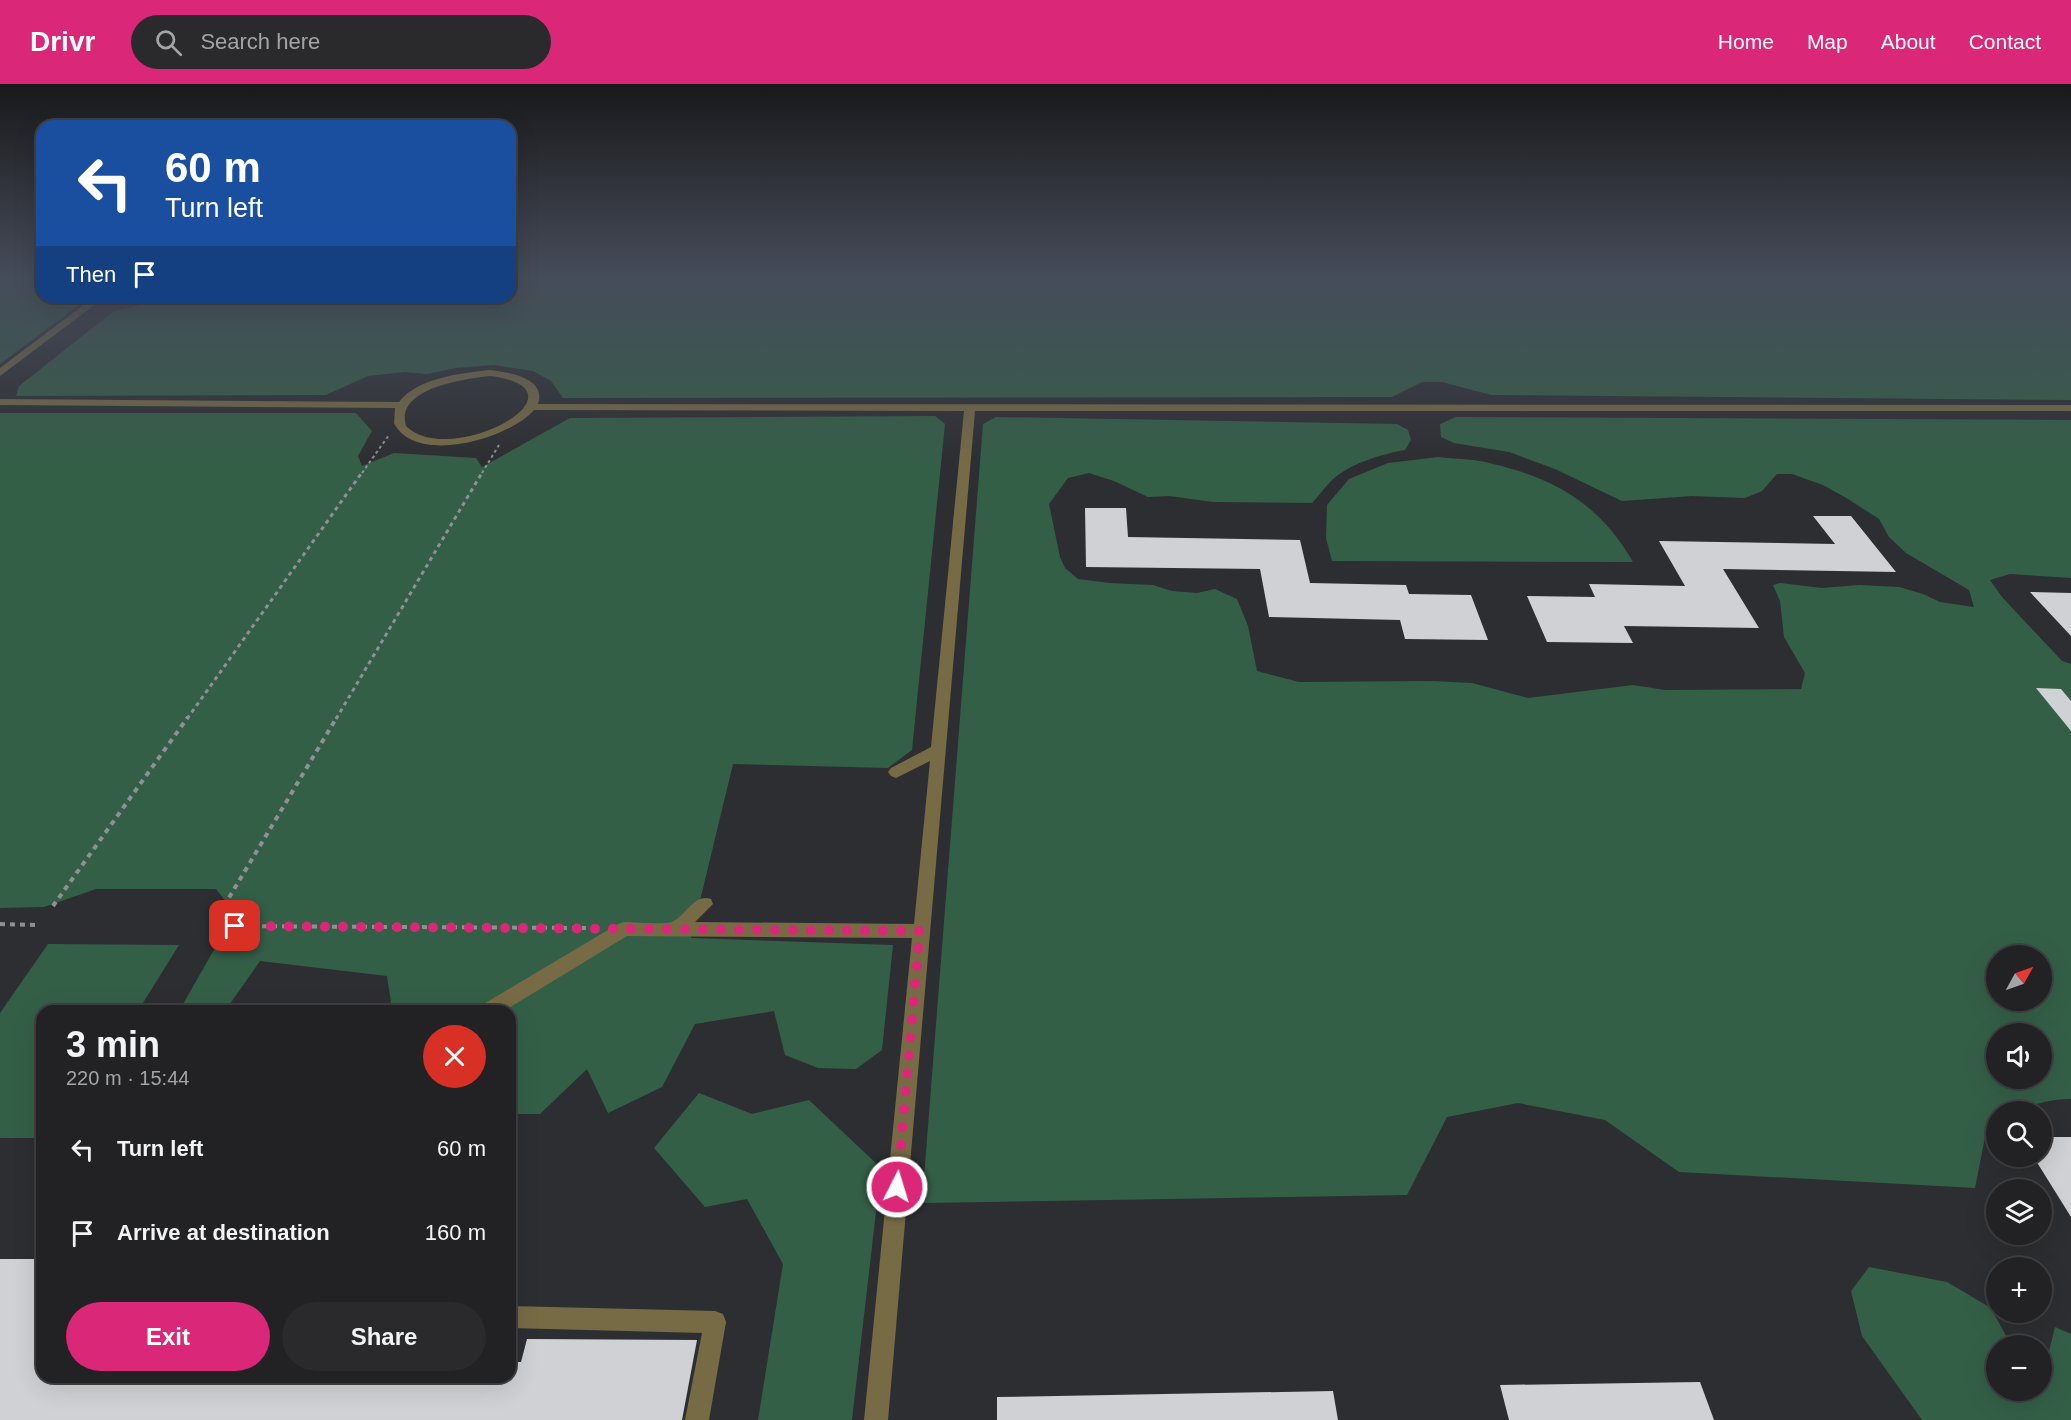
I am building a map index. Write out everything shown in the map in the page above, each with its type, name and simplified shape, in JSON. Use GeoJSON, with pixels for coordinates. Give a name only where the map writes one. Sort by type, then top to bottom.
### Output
{"type":"FeatureCollection","features":[{"type":"Feature","properties":{"kind":"lane"},"geometry":{"type":"LineString","coordinates":[[0,373],[43,340]]}},
{"type":"Feature","properties":{"kind":"lane"},"geometry":{"type":"LineString","coordinates":[[490,373],[518,378],[528,383],[534,390],[535,398],[532,407],[512,424],[479,437],[443,441],[413,436],[403,430],[398,422],[398,414],[403,405],[424,388],[439,382],[473,374],[490,373]]}},
{"type":"Feature","properties":{"kind":"lane"},"geometry":{"type":"LineString","coordinates":[[0,402],[403,405]]}},
{"type":"Feature","properties":{"kind":"lane"},"geometry":{"type":"LineString","coordinates":[[532,407],[2071,408]]}},
{"type":"Feature","properties":{"kind":"lane"},"geometry":{"type":"LineString","coordinates":[[876,1420],[936,751],[970,408]]}},
{"type":"Feature","properties":{"kind":"lane"},"geometry":{"type":"LineString","coordinates":[[896,772],[936,751]]}},
{"type":"Feature","properties":{"kind":"lane"},"geometry":{"type":"LineString","coordinates":[[675,929],[705,904]]}},
{"type":"Feature","properties":{"kind":"lane"},"geometry":{"type":"LineString","coordinates":[[498,1005],[624,928],[920,931]]}},
{"type":"Feature","properties":{"kind":"lane"},"geometry":{"type":"LineString","coordinates":[[516,1317],[716,1322],[698,1420]]}},
{"type":"Feature","properties":{"kind":"path"},"geometry":{"type":"LineString","coordinates":[[52,906],[398,422]]}},
{"type":"Feature","properties":{"kind":"path"},"geometry":{"type":"LineString","coordinates":[[224,906],[512,424]]}},
{"type":"Feature","properties":{"kind":"path"},"geometry":{"type":"LineString","coordinates":[[0,924],[39,925]]}},
{"type":"Feature","properties":{"kind":"path"},"geometry":{"type":"LineString","coordinates":[[212,926],[624,928]]}},
{"type":"Feature","properties":{"kind":"green space"},"geometry":{"type":"Polygon","coordinates":[[[0,340],[32,340],[0,364],[0,340]]]}},
{"type":"Feature","properties":{"kind":"green space"},"geometry":{"type":"Polygon","coordinates":[[[77,340],[2071,340],[2071,400],[1491,395],[1442,382],[1422,382],[1392,397],[563,398],[551,381],[533,371],[494,365],[456,368],[427,374],[405,372],[368,376],[326,395],[16,396],[19,386],[77,340]]]}},
{"type":"Feature","properties":{"kind":"green space"},"geometry":{"type":"Polygon","coordinates":[[[0,413],[356,413],[372,431],[358,456],[362,466],[394,453],[476,458],[482,467],[570,418],[935,416],[945,424],[912,750],[888,768],[733,764],[691,938],[893,945],[882,1050],[856,1069],[818,1068],[785,1055],[774,1011],[695,1024],[662,1087],[608,1113],[587,1069],[540,1114],[516,1114],[516,1005],[389,1005],[391,1002],[387,976],[260,961],[229,1005],[182,1005],[235,913],[216,889],[96,889],[44,907],[0,908],[0,413]]]}},
{"type":"Feature","properties":{"kind":"green space"},"geometry":{"type":"Polygon","coordinates":[[[996,417],[1397,424],[1408,430],[1411,440],[1405,450],[1376,457],[1346,470],[1331,481],[1312,503],[1213,502],[1169,496],[1148,497],[1114,481],[1089,473],[1068,478],[1049,504],[1060,557],[1065,568],[1078,579],[1153,585],[1172,591],[1197,593],[1215,589],[1237,599],[1248,626],[1257,671],[1299,682],[1472,683],[1528,698],[1633,685],[1665,690],[1801,689],[1805,673],[1784,637],[1780,601],[1773,585],[1780,583],[1822,588],[1859,585],[1899,587],[1940,602],[1974,607],[1969,590],[1906,553],[1889,537],[1879,519],[1823,485],[1792,474],[1777,474],[1762,491],[1745,498],[1692,496],[1622,501],[1555,469],[1509,452],[1454,443],[1441,437],[1440,424],[1456,417],[2071,420],[2071,578],[2010,574],[1990,580],[2002,597],[2062,661],[2071,664],[2071,1099],[1986,1101],[1986,1132],[1975,1188],[1679,1172],[1605,1120],[1518,1103],[1447,1117],[1407,1195],[922,1203],[983,424],[996,417]]]}},
{"type":"Feature","properties":{"kind":"green space"},"geometry":{"type":"Polygon","coordinates":[[[1438,457],[1486,462],[1516,470],[1557,487],[1575,497],[1591,510],[1620,542],[1633,562],[1332,561],[1326,538],[1327,505],[1349,479],[1388,463],[1438,457]]]}},
{"type":"Feature","properties":{"kind":"green space"},"geometry":{"type":"Polygon","coordinates":[[[48,944],[179,945],[142,1005],[36,1005],[36,1138],[0,1138],[0,1013],[48,944]]]}},
{"type":"Feature","properties":{"kind":"green space"},"geometry":{"type":"Polygon","coordinates":[[[699,1093],[752,1114],[809,1100],[881,1168],[852,1420],[758,1420],[783,1264],[747,1199],[705,1207],[654,1148],[699,1093]]]}},
{"type":"Feature","properties":{"kind":"green space"},"geometry":{"type":"Polygon","coordinates":[[[1869,1267],[1947,1282],[1986,1305],[1986,1323],[1999,1323],[2006,1335],[1986,1335],[1986,1401],[2052,1401],[2052,1339],[2055,1327],[2071,1334],[2071,1420],[1922,1420],[1862,1336],[1851,1291],[1869,1267]]]}},
{"type":"Feature","properties":{"kind":"building"},"geometry":{"type":"Polygon","coordinates":[[[1085,508],[1126,508],[1128,537],[1300,540],[1310,583],[1406,585],[1409,594],[1471,595],[1488,640],[1405,639],[1400,620],[1269,617],[1260,569],[1086,567],[1085,508]]]}},
{"type":"Feature","properties":{"kind":"building"},"geometry":{"type":"Polygon","coordinates":[[[1813,516],[1851,516],[1896,572],[1723,569],[1759,628],[1624,626],[1633,643],[1547,642],[1527,596],[1595,597],[1589,584],[1685,586],[1659,541],[1835,544],[1813,516]]]}},
{"type":"Feature","properties":{"kind":"building"},"geometry":{"type":"Polygon","coordinates":[[[2030,592],[2071,593],[2071,636],[2030,592]]]}},
{"type":"Feature","properties":{"kind":"building"},"geometry":{"type":"Polygon","coordinates":[[[2036,688],[2061,689],[2071,701],[2071,731],[2036,688]]]}},
{"type":"Feature","properties":{"kind":"building"},"geometry":{"type":"Polygon","coordinates":[[[2052,1137],[2071,1137],[2071,1217],[2052,1186],[2052,1179],[2047,1179],[2040,1167],[2052,1167],[2052,1137]]]}},
{"type":"Feature","properties":{"kind":"building"},"geometry":{"type":"Polygon","coordinates":[[[0,1259],[36,1259],[36,1383],[516,1383],[516,1362],[521,1362],[527,1339],[697,1340],[682,1420],[0,1420],[0,1259]]]}},
{"type":"Feature","properties":{"kind":"building"},"geometry":{"type":"Polygon","coordinates":[[[1700,1382],[1714,1420],[1509,1420],[1500,1385],[1700,1382]]]}},
{"type":"Feature","properties":{"kind":"building"},"geometry":{"type":"Polygon","coordinates":[[[1333,1391],[1338,1420],[997,1420],[997,1397],[1333,1391]]]}},
{"type":"Feature","properties":{"kind":"route"},"geometry":{"type":"LineString","coordinates":[[235,926],[920,931],[897,1187]]}}]}
